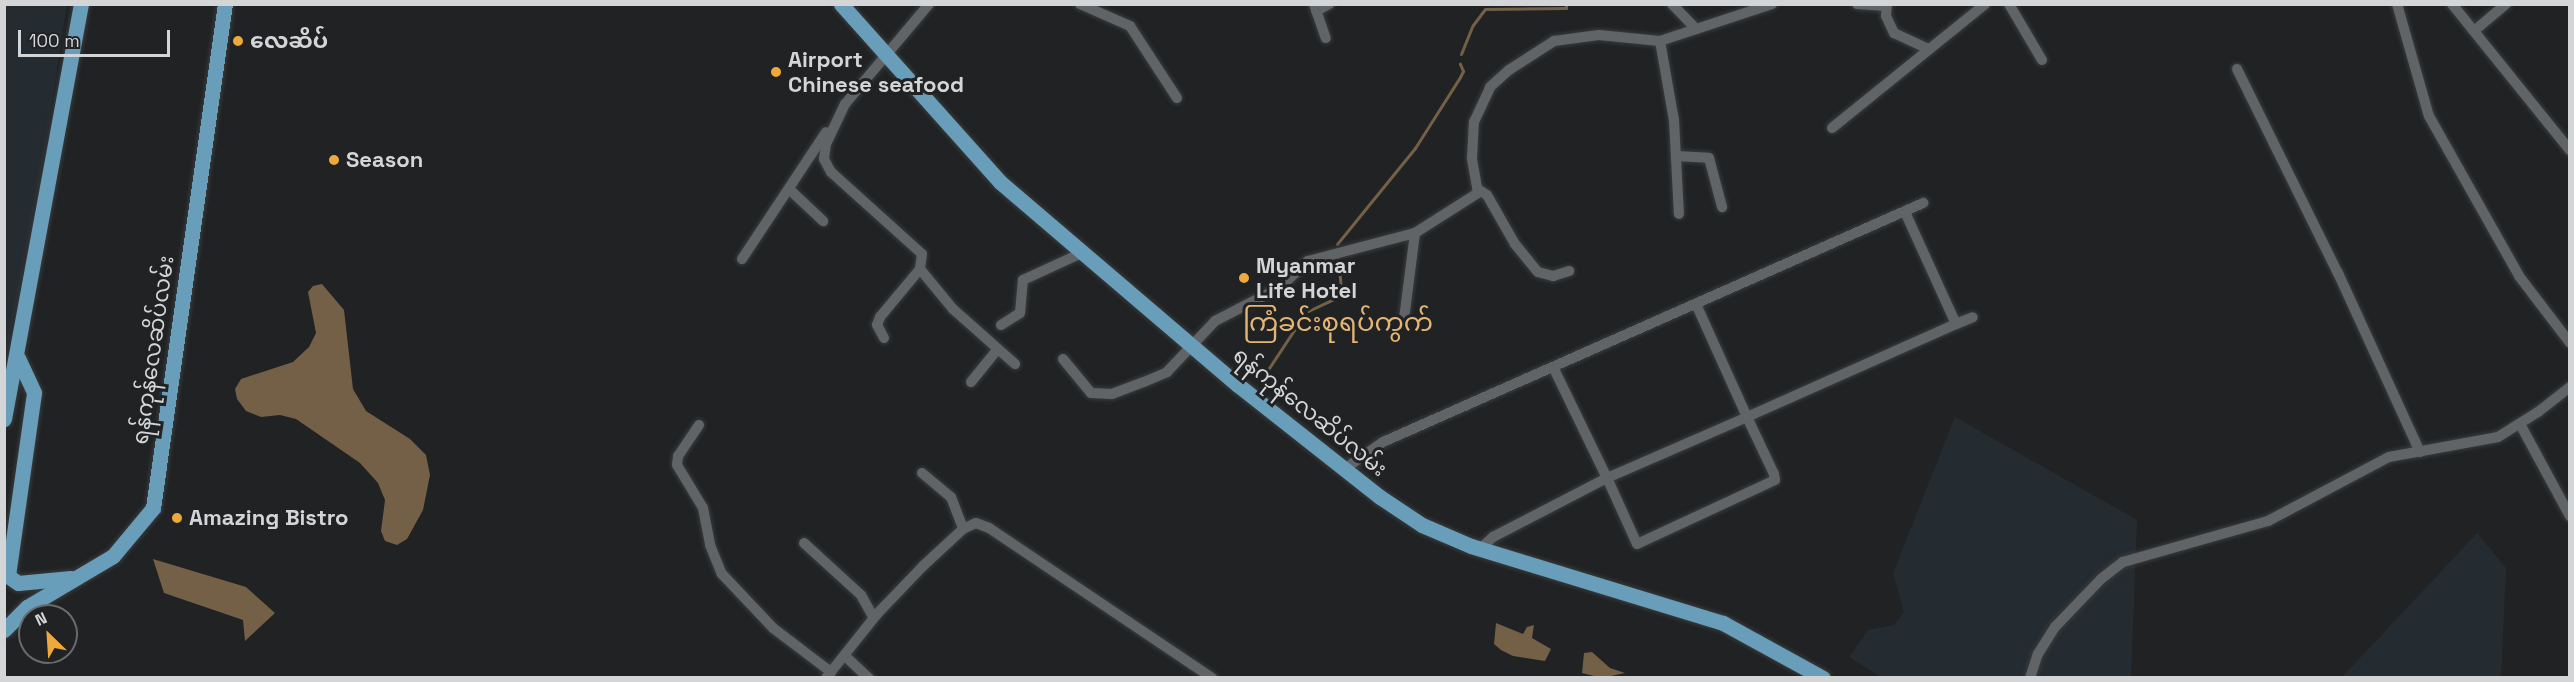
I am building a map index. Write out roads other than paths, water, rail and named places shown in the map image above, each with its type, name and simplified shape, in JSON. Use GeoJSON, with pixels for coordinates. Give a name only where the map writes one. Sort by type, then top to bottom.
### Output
{"type":"FeatureCollection","features":[{"type":"Feature","properties":{"kind":"main road"},"geometry":{"type":"LineString","coordinates":[[4,419],[18,358],[81,4]]}},
{"type":"Feature","properties":{"kind":"main road","name":"ရန်ကုန်လေဆိပ်လမ်း"},"geometry":{"type":"LineString","coordinates":[[4,630],[27,607],[84,575],[124,545],[153,508],[225,4]]}},
{"type":"Feature","properties":{"kind":"main road","name":"ရန်ကုန်လေဆိပ်လမ်း"},"geometry":{"type":"LineString","coordinates":[[841,4],[885,57],[1000,182],[1343,470],[1422,525],[1480,549],[1723,623],[1823,678]]}},
{"type":"Feature","properties":{"kind":"main road"},"geometry":{"type":"LineString","coordinates":[[18,358],[34,393],[8,576],[18,583],[84,575]]}},
{"type":"Feature","properties":{"kind":"street"},"geometry":{"type":"LineString","coordinates":[[742,259],[838,118],[929,4]]}},
{"type":"Feature","properties":{"kind":"street"},"geometry":{"type":"LineString","coordinates":[[1080,4],[1130,26],[1177,98]]}},
{"type":"Feature","properties":{"kind":"street"},"geometry":{"type":"LineString","coordinates":[[1326,38],[1315,8],[1329,4]]}},
{"type":"Feature","properties":{"kind":"street"},"geometry":{"type":"LineString","coordinates":[[1672,4],[1696,29]]}},
{"type":"Feature","properties":{"kind":"street"},"geometry":{"type":"LineString","coordinates":[[1569,271],[1553,276],[1538,272],[1515,244],[1487,195],[1479,190],[1472,158],[1474,122],[1490,87],[1509,70],[1554,41],[1599,35],[1660,41],[1772,4]]}},
{"type":"Feature","properties":{"kind":"street"},"geometry":{"type":"LineString","coordinates":[[1857,4],[1886,5],[1894,33],[1928,49]]}},
{"type":"Feature","properties":{"kind":"street"},"geometry":{"type":"LineString","coordinates":[[1832,128],[1985,4]]}},
{"type":"Feature","properties":{"kind":"street"},"geometry":{"type":"LineString","coordinates":[[2009,4],[2042,60]]}},
{"type":"Feature","properties":{"kind":"street"},"geometry":{"type":"LineString","coordinates":[[2397,4],[2429,116],[2519,276],[2570,343]]}},
{"type":"Feature","properties":{"kind":"street"},"geometry":{"type":"LineString","coordinates":[[2452,4],[2570,150]]}},
{"type":"Feature","properties":{"kind":"street"},"geometry":{"type":"LineString","coordinates":[[2474,31],[2506,4]]}},
{"type":"Feature","properties":{"kind":"street"},"geometry":{"type":"LineString","coordinates":[[1660,41],[1676,156],[1679,214]]}},
{"type":"Feature","properties":{"kind":"street"},"geometry":{"type":"LineString","coordinates":[[2237,69],[2338,273],[2420,452]]}},
{"type":"Feature","properties":{"kind":"street"},"geometry":{"type":"LineString","coordinates":[[838,118],[824,159],[831,172],[922,254],[920,269],[880,318],[877,325],[884,338]]}},
{"type":"Feature","properties":{"kind":"street"},"geometry":{"type":"LineString","coordinates":[[1676,156],[1708,158],[1722,207]]}},
{"type":"Feature","properties":{"kind":"street"},"geometry":{"type":"LineString","coordinates":[[789,189],[823,221]]}},
{"type":"Feature","properties":{"kind":"street"},"geometry":{"type":"LineString","coordinates":[[1063,360],[1091,393],[1112,394],[1167,372],[1215,321],[1279,288],[1314,257],[1415,232],[1479,190]]}},
{"type":"Feature","properties":{"kind":"street"},"geometry":{"type":"LineString","coordinates":[[1343,470],[1383,442],[1923,203]]}},
{"type":"Feature","properties":{"kind":"street"},"geometry":{"type":"LineString","coordinates":[[1905,212],[1956,324]]}},
{"type":"Feature","properties":{"kind":"street"},"geometry":{"type":"LineString","coordinates":[[1404,319],[1415,232]]}},
{"type":"Feature","properties":{"kind":"street"},"geometry":{"type":"LineString","coordinates":[[1001,325],[1020,313],[1023,280],[1084,252]]}},
{"type":"Feature","properties":{"kind":"street"},"geometry":{"type":"LineString","coordinates":[[920,269],[953,309],[1015,364]]}},
{"type":"Feature","properties":{"kind":"street"},"geometry":{"type":"LineString","coordinates":[[1553,367],[1636,544],[1775,480],[1696,304]]}},
{"type":"Feature","properties":{"kind":"street"},"geometry":{"type":"LineString","coordinates":[[1480,549],[1493,537],[1607,478],[1973,316]]}},
{"type":"Feature","properties":{"kind":"street"},"geometry":{"type":"LineString","coordinates":[[971,382],[997,350]]}},
{"type":"Feature","properties":{"kind":"street"},"geometry":{"type":"LineString","coordinates":[[2030,678],[2038,654],[2055,627],[2101,579],[2123,562],[2268,522],[2389,458],[2498,437],[2520,424],[2570,387]]}},
{"type":"Feature","properties":{"kind":"street"},"geometry":{"type":"LineString","coordinates":[[2520,424],[2570,516]]}},
{"type":"Feature","properties":{"kind":"street"},"geometry":{"type":"LineString","coordinates":[[699,425],[678,456],[677,465],[703,508],[710,545],[722,574],[773,628],[829,675],[874,618],[963,529],[976,524],[989,528],[1212,678]]}},
{"type":"Feature","properties":{"kind":"street"},"geometry":{"type":"LineString","coordinates":[[922,473],[951,497],[963,529]]}},
{"type":"Feature","properties":{"kind":"street"},"geometry":{"type":"LineString","coordinates":[[804,543],[861,595],[874,618]]}},
{"type":"Feature","properties":{"kind":"street"},"geometry":{"type":"LineString","coordinates":[[845,656],[869,678]]}},
{"type":"Feature","properties":{"kind":"waterway"},"geometry":{"type":"LineString","coordinates":[[1461,54],[1473,25],[1485,9],[1566,8],[1566,4]]}},
{"type":"Feature","properties":{"kind":"waterway"},"geometry":{"type":"LineString","coordinates":[[1337,244],[1415,148],[1460,77],[1463,71],[1460,64]]}},
{"type":"Feature","properties":{"kind":"waterway"},"geometry":{"type":"LineString","coordinates":[[1265,374],[1306,312],[1334,299],[1341,288],[1338,258]]}},
{"type":"Feature","properties":{"kind":"place","name":"လေဆိပ်"},"geometry":{"type":"Point","coordinates":[238,41]}},
{"type":"Feature","properties":{"kind":"place","name":"Airport Chinese seafood"},"geometry":{"type":"Point","coordinates":[776,72]}},
{"type":"Feature","properties":{"kind":"place","name":"Season"},"geometry":{"type":"Point","coordinates":[334,160]}},
{"type":"Feature","properties":{"kind":"place","name":"Myanmar Life Hotel"},"geometry":{"type":"Point","coordinates":[1244,278]}},
{"type":"Feature","properties":{"kind":"place","name":"Amazing Bistro"},"geometry":{"type":"Point","coordinates":[177,518]}},
{"type":"Feature","properties":{"kind":"district","name":"ကြံခင်းစုရပ်ကွက်"},"geometry":{"type":"Point","coordinates":[1338,323]}}]}
